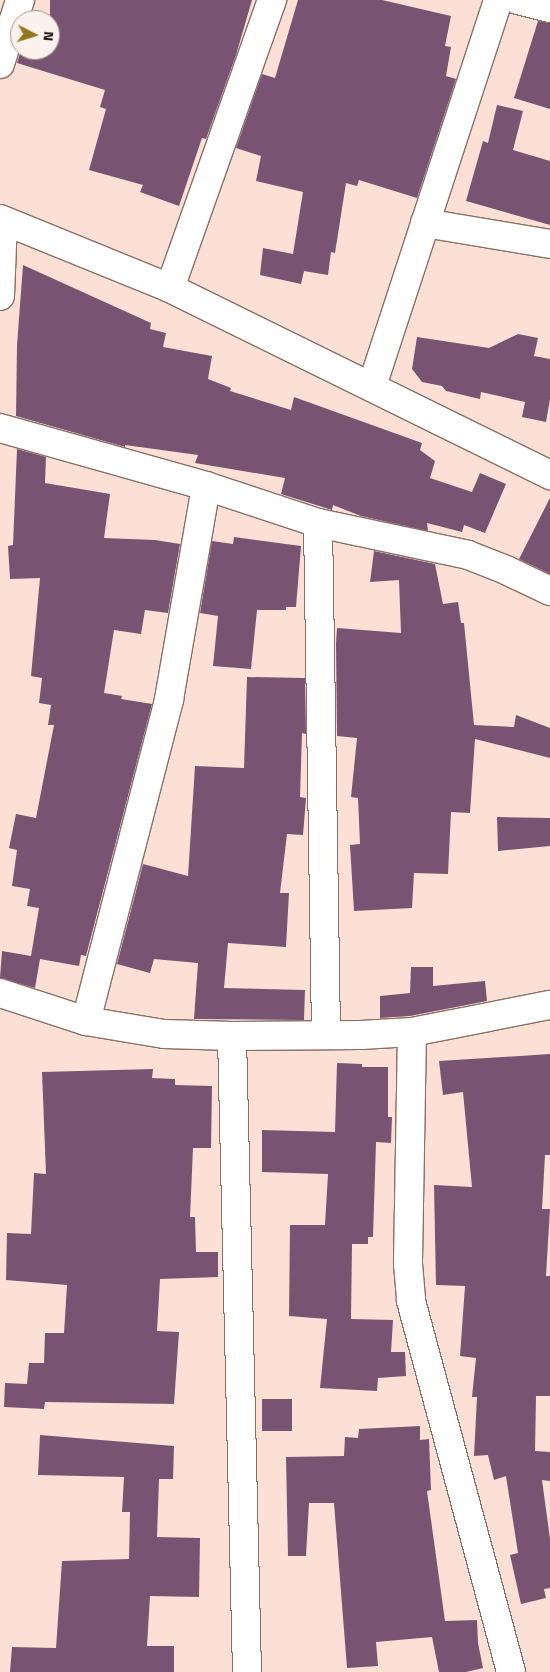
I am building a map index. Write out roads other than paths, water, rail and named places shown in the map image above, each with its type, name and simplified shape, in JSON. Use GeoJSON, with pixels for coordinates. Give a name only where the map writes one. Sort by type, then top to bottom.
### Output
{"type":"FeatureCollection","features":[{"type":"Feature","properties":{"kind":"street"},"geometry":{"type":"LineString","coordinates":[[0,64],[20,0]]}},
{"type":"Feature","properties":{"kind":"street"},"geometry":{"type":"LineString","coordinates":[[170,288],[272,0]]}},
{"type":"Feature","properties":{"kind":"street"},"geometry":{"type":"LineString","coordinates":[[372,386],[498,0]]}},
{"type":"Feature","properties":{"kind":"street"},"geometry":{"type":"LineString","coordinates":[[518,0],[550,8]]}},
{"type":"Feature","properties":{"kind":"street"},"geometry":{"type":"LineString","coordinates":[[0,296],[2,220],[170,288],[550,475]]}},
{"type":"Feature","properties":{"kind":"street"},"geometry":{"type":"LineString","coordinates":[[425,223],[550,244]]}},
{"type":"Feature","properties":{"kind":"street"},"geometry":{"type":"LineString","coordinates":[[0,428],[206,486],[318,523],[468,555],[506,570],[550,591]]}},
{"type":"Feature","properties":{"kind":"street"},"geometry":{"type":"LineString","coordinates":[[86,1021],[169,700],[206,486]]}},
{"type":"Feature","properties":{"kind":"street"},"geometry":{"type":"LineString","coordinates":[[318,523],[326,1035]]}},
{"type":"Feature","properties":{"kind":"street"},"geometry":{"type":"LineString","coordinates":[[0,993],[86,1021],[164,1034],[232,1036],[412,1032],[550,1005]]}},
{"type":"Feature","properties":{"kind":"street"},"geometry":{"type":"LineString","coordinates":[[412,1032],[408,1264],[410,1301],[511,1672]]}},
{"type":"Feature","properties":{"kind":"street"},"geometry":{"type":"LineString","coordinates":[[232,1036],[247,1672]]}}]}
